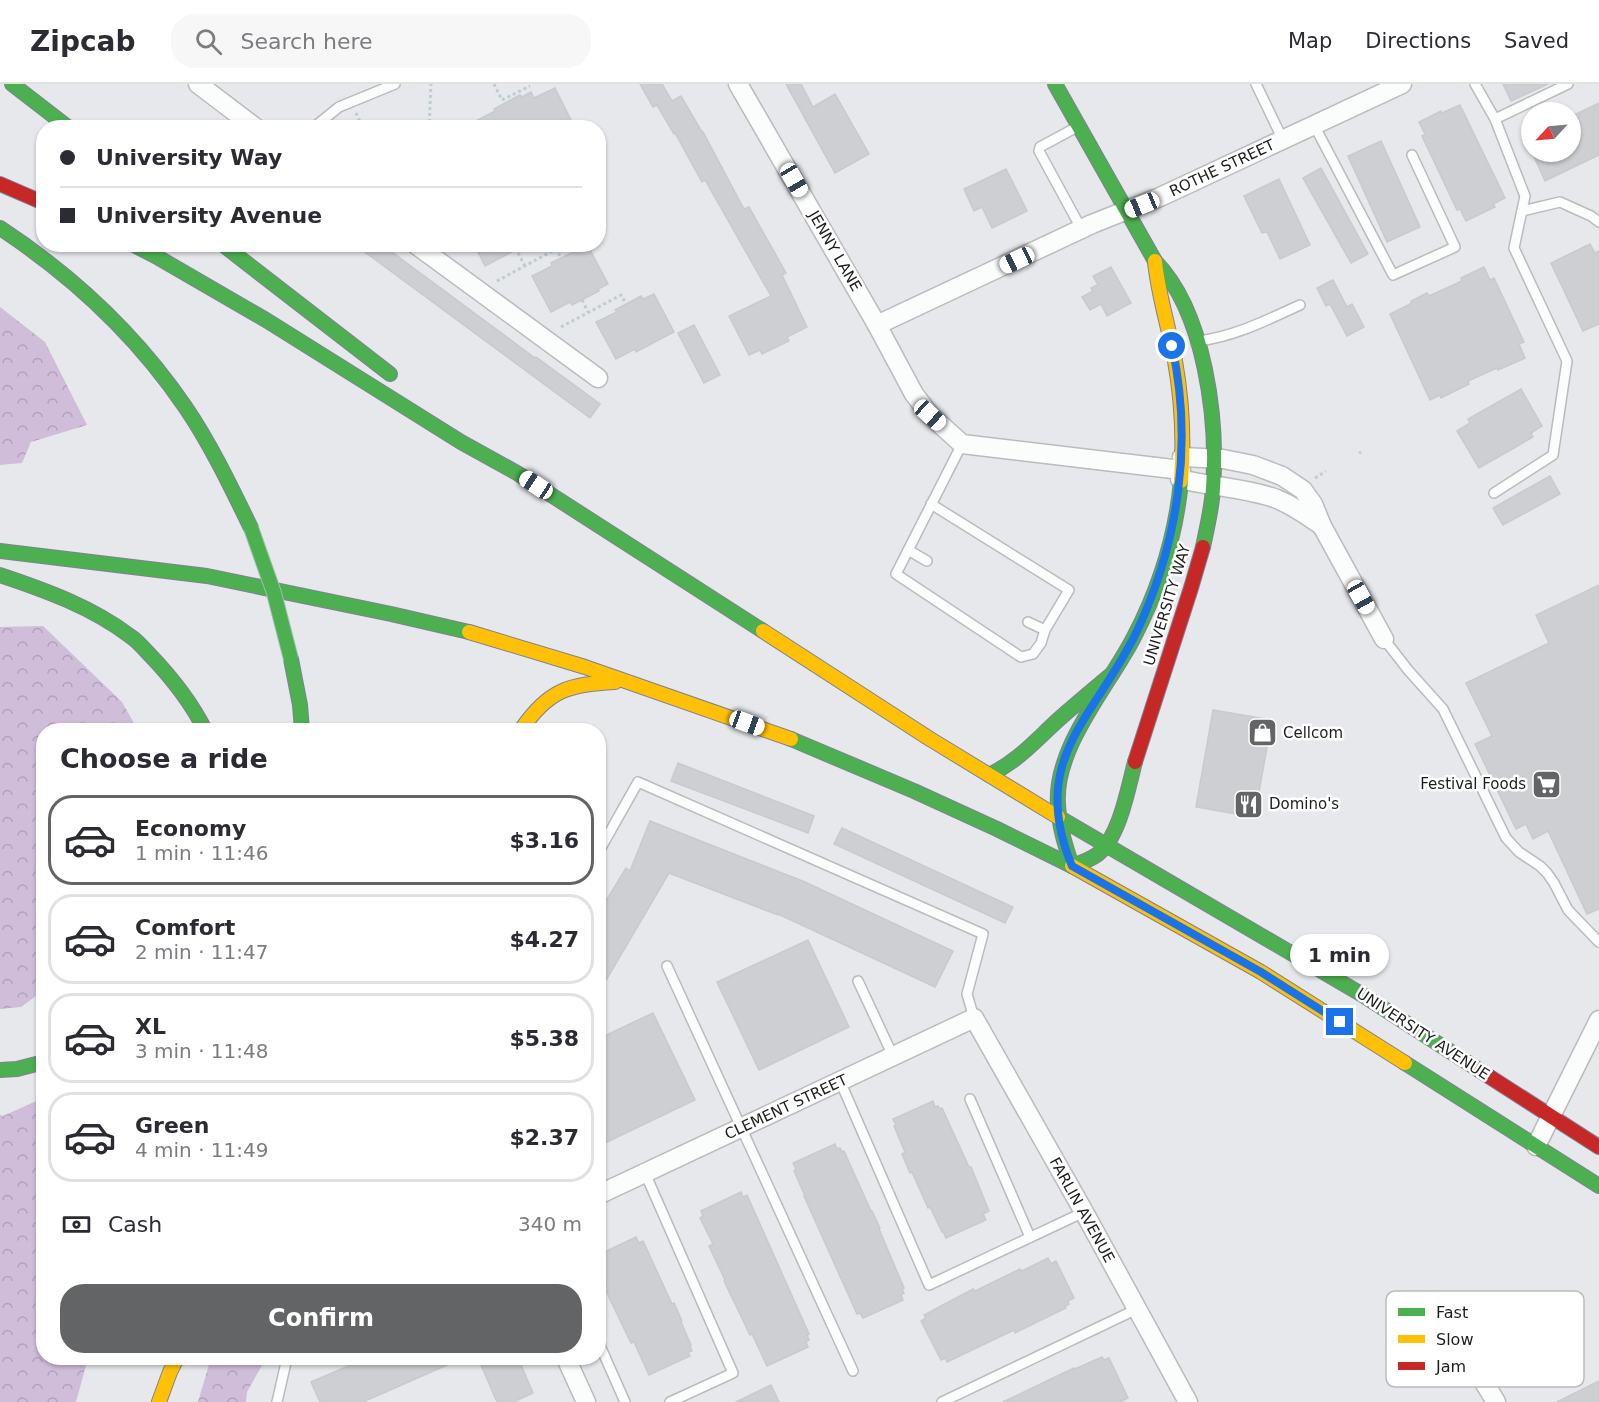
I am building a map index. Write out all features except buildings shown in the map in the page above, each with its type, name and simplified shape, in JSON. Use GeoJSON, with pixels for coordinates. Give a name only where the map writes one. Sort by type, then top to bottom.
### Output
{"type":"FeatureCollection","features":[{"type":"Feature","properties":{"kind":"main road"},"geometry":{"type":"LineString","coordinates":[[12,84],[59,120]]}},
{"type":"Feature","properties":{"kind":"main road"},"geometry":{"type":"LineString","coordinates":[[1055,84],[1155,261]]}},
{"type":"Feature","properties":{"kind":"main road"},"geometry":{"type":"LineString","coordinates":[[0,184],[36,200]]}},
{"type":"Feature","properties":{"kind":"main road"},"geometry":{"type":"LineString","coordinates":[[0,228],[36,252]]}},
{"type":"Feature","properties":{"kind":"main road"},"geometry":{"type":"LineString","coordinates":[[36,252],[118,323],[185,406],[226,476],[251,528],[275,592],[291,659],[301,723]]}},
{"type":"Feature","properties":{"kind":"main road"},"geometry":{"type":"LineString","coordinates":[[147,252],[266,320],[460,442],[517,473]]}},
{"type":"Feature","properties":{"kind":"main road"},"geometry":{"type":"LineString","coordinates":[[232,252],[404,386]]}},
{"type":"Feature","properties":{"kind":"main road","name":"UNIVERSITY WAY"},"geometry":{"type":"LineString","coordinates":[[1106,846],[1118,818],[1141,739],[1190,592],[1206,528],[1212,486],[1214,458],[1209,397],[1197,341],[1180,294],[1169,276],[1155,261]]}},
{"type":"Feature","properties":{"kind":"main road","name":"UNIVERSITY WAY"},"geometry":{"type":"LineString","coordinates":[[1072,866],[1058,817],[1058,784],[1068,749],[1138,629],[1157,581],[1173,528],[1181,469],[1182,427],[1175,359],[1155,261]]}},
{"type":"Feature","properties":{"kind":"main road"},"geometry":{"type":"LineString","coordinates":[[442,415],[517,473]]}},
{"type":"Feature","properties":{"kind":"main road","name":"UNIVERSITY AVENUE"},"geometry":{"type":"LineString","coordinates":[[517,473],[989,776],[1361,994],[1599,1147]]}},
{"type":"Feature","properties":{"kind":"main road"},"geometry":{"type":"LineString","coordinates":[[0,551],[207,576],[470,632],[631,683],[769,731],[956,810],[1072,866],[1261,972],[1599,1186]]}},
{"type":"Feature","properties":{"kind":"main road"},"geometry":{"type":"LineString","coordinates":[[0,575],[38,587],[66,600],[103,618],[134,638],[165,670],[190,702],[201,723]]}},
{"type":"Feature","properties":{"kind":"main road"},"geometry":{"type":"LineString","coordinates":[[989,776],[1015,761],[1112,674]]}},
{"type":"Feature","properties":{"kind":"main road"},"geometry":{"type":"LineString","coordinates":[[525,723],[541,703],[564,690],[591,683],[631,683]]}},
{"type":"Feature","properties":{"kind":"main road"},"geometry":{"type":"LineString","coordinates":[[1072,866],[1095,856],[1106,846]]}},
{"type":"Feature","properties":{"kind":"main road"},"geometry":{"type":"LineString","coordinates":[[0,1070],[36,1064]]}},
{"type":"Feature","properties":{"kind":"main road"},"geometry":{"type":"LineString","coordinates":[[159,1402],[171,1365]]}},
{"type":"Feature","properties":{"kind":"street"},"geometry":{"type":"LineString","coordinates":[[198,84],[245,120]]}},
{"type":"Feature","properties":{"kind":"street","name":"JENNY LANE"},"geometry":{"type":"LineString","coordinates":[[738,84],[877,325],[914,394],[930,415],[962,444]]}},
{"type":"Feature","properties":{"kind":"street","name":"ROTHE STREET"},"geometry":{"type":"LineString","coordinates":[[877,325],[1082,230],[1160,198],[1402,84]]}},
{"type":"Feature","properties":{"kind":"street"},"geometry":{"type":"LineString","coordinates":[[426,252],[598,378]]}},
{"type":"Feature","properties":{"kind":"street"},"geometry":{"type":"LineString","coordinates":[[962,444],[1181,469],[1212,486],[1276,499],[1301,511],[1322,526]]}},
{"type":"Feature","properties":{"kind":"street"},"geometry":{"type":"LineString","coordinates":[[1181,469],[1214,458],[1232,460],[1276,473],[1303,490],[1384,639]]}},
{"type":"Feature","properties":{"kind":"street","name":"CLEMENT STREET"},"geometry":{"type":"LineString","coordinates":[[606,1191],[974,1018]]}},
{"type":"Feature","properties":{"kind":"street","name":"FARLIN AVENUE"},"geometry":{"type":"LineString","coordinates":[[974,1018],[1188,1402]]}},
{"type":"Feature","properties":{"kind":"street"},"geometry":{"type":"LineString","coordinates":[[1536,1146],[1599,1020]]}},
{"type":"Feature","properties":{"kind":"street"},"geometry":{"type":"LineString","coordinates":[[569,1365],[586,1402]]}},
{"type":"Feature","properties":{"kind":"street"},"geometry":{"type":"LineString","coordinates":[[1487,1387],[1496,1402]]}},
{"type":"Feature","properties":{"kind":"lane"},"geometry":{"type":"LineString","coordinates":[[323,120],[339,107],[395,84]]}},
{"type":"Feature","properties":{"kind":"lane"},"geometry":{"type":"LineString","coordinates":[[1256,84],[1283,140]]}},
{"type":"Feature","properties":{"kind":"lane"},"geometry":{"type":"LineString","coordinates":[[1475,84],[1495,119],[1525,196],[1514,248],[1567,362],[1553,455],[1494,493]]}},
{"type":"Feature","properties":{"kind":"lane"},"geometry":{"type":"LineString","coordinates":[[1495,119],[1568,84]]}},
{"type":"Feature","properties":{"kind":"lane"},"geometry":{"type":"LineString","coordinates":[[1314,125],[1393,275],[1455,247],[1412,155]]}},
{"type":"Feature","properties":{"kind":"lane"},"geometry":{"type":"LineString","coordinates":[[1079,126],[1040,147],[1039,152],[1082,230]]}},
{"type":"Feature","properties":{"kind":"lane"},"geometry":{"type":"LineString","coordinates":[[1522,210],[1560,202],[1599,222]]}},
{"type":"Feature","properties":{"kind":"lane"},"geometry":{"type":"LineString","coordinates":[[1197,341],[1215,339],[1241,331],[1300,305]]}},
{"type":"Feature","properties":{"kind":"lane"},"geometry":{"type":"LineString","coordinates":[[931,504],[1069,590],[1045,630],[1041,644],[1033,654],[1021,657],[896,574],[931,504],[962,444]]}},
{"type":"Feature","properties":{"kind":"lane"},"geometry":{"type":"LineString","coordinates":[[908,550],[927,561]]}},
{"type":"Feature","properties":{"kind":"lane"},"geometry":{"type":"LineString","coordinates":[[1028,622],[1045,630]]}},
{"type":"Feature","properties":{"kind":"lane"},"geometry":{"type":"LineString","coordinates":[[1384,639],[1443,709],[1506,838],[1519,852],[1547,873],[1568,910],[1599,942]]}},
{"type":"Feature","properties":{"kind":"lane"},"geometry":{"type":"LineString","coordinates":[[606,839],[638,782],[983,934],[967,994],[974,1018]]}},
{"type":"Feature","properties":{"kind":"lane"},"geometry":{"type":"LineString","coordinates":[[667,966],[853,1371]]}},
{"type":"Feature","properties":{"kind":"lane"},"geometry":{"type":"LineString","coordinates":[[858,981],[894,1056]]}},
{"type":"Feature","properties":{"kind":"lane"},"geometry":{"type":"LineString","coordinates":[[840,1081],[928,1285],[1084,1212]]}},
{"type":"Feature","properties":{"kind":"lane"},"geometry":{"type":"LineString","coordinates":[[970,1099],[1030,1237]]}},
{"type":"Feature","properties":{"kind":"lane"},"geometry":{"type":"LineString","coordinates":[[645,1173],[733,1373],[670,1402]]}},
{"type":"Feature","properties":{"kind":"lane"},"geometry":{"type":"LineString","coordinates":[[942,1402],[1137,1309]]}},
{"type":"Feature","properties":{"kind":"lane"},"geometry":{"type":"LineString","coordinates":[[606,1359],[625,1402]]}},
{"type":"Feature","properties":{"kind":"lane"},"geometry":{"type":"LineString","coordinates":[[277,1402],[285,1365]]}},
{"type":"Feature","properties":{"kind":"path"},"geometry":{"type":"LineString","coordinates":[[429,120],[431,84]]}},
{"type":"Feature","properties":{"kind":"path"},"geometry":{"type":"LineString","coordinates":[[494,84],[502,100],[530,86]]}},
{"type":"Feature","properties":{"kind":"path"},"geometry":{"type":"LineString","coordinates":[[497,281],[551,252]]}},
{"type":"Feature","properties":{"kind":"path"},"geometry":{"type":"LineString","coordinates":[[558,252],[561,258]]}},
{"type":"Feature","properties":{"kind":"path"},"geometry":{"type":"LineString","coordinates":[[518,253],[525,266]]}},
{"type":"Feature","properties":{"kind":"path"},"geometry":{"type":"LineString","coordinates":[[561,327],[621,295],[626,304]]}},
{"type":"Feature","properties":{"kind":"path"},"geometry":{"type":"LineString","coordinates":[[582,300],[588,312]]}},
{"type":"Feature","properties":{"kind":"path"},"geometry":{"type":"LineString","coordinates":[[1311,481],[1326,471]]}},
{"type":"Feature","properties":{"kind":"green space"},"geometry":{"type":"Polygon","coordinates":[[[0,307],[45,342],[87,425],[31,442],[22,463],[0,465],[0,307]]]}},
{"type":"Feature","properties":{"kind":"green space"},"geometry":{"type":"Polygon","coordinates":[[[43,626],[122,702],[134,723],[36,723],[36,996],[21,1007],[0,1009],[0,627],[43,626]]]}},
{"type":"Feature","properties":{"kind":"green space"},"geometry":{"type":"Polygon","coordinates":[[[36,1101],[36,1365],[86,1365],[76,1402],[0,1402],[0,1115],[3,1116],[36,1101]]]}},
{"type":"Feature","properties":{"kind":"green space"},"geometry":{"type":"Polygon","coordinates":[[[209,1365],[262,1365],[247,1392],[246,1402],[198,1402],[209,1365]]]}},
{"type":"Feature","properties":{"kind":"traffic: fast"},"geometry":{"type":"LineString","coordinates":[[12,84],[59,120]]}},
{"type":"Feature","properties":{"kind":"traffic: fast"},"geometry":{"type":"LineString","coordinates":[[1055,84],[1155,261],[1172,283],[1186,308],[1197,337],[1210,399],[1214,461],[1212,503],[1203,547]]}},
{"type":"Feature","properties":{"kind":"traffic: fast"},"geometry":{"type":"LineString","coordinates":[[0,228],[78,287],[147,356],[195,422],[251,528]]}},
{"type":"Feature","properties":{"kind":"traffic: fast"},"geometry":{"type":"LineString","coordinates":[[147,252],[266,320],[461,442],[517,473],[763,631]]}},
{"type":"Feature","properties":{"kind":"traffic: fast"},"geometry":{"type":"LineString","coordinates":[[232,252],[390,374]]}},
{"type":"Feature","properties":{"kind":"traffic: fast"},"geometry":{"type":"LineString","coordinates":[[1135,762],[1118,824],[1106,846],[1089,860],[1072,866],[1061,828],[1058,804],[1059,782],[1074,739],[1134,637],[1159,581],[1171,541],[1181,481]]}},
{"type":"Feature","properties":{"kind":"traffic: fast"},"geometry":{"type":"LineString","coordinates":[[251,528],[274,593],[291,659]]}},
{"type":"Feature","properties":{"kind":"traffic: fast"},"geometry":{"type":"LineString","coordinates":[[0,551],[207,576],[469,632]]}},
{"type":"Feature","properties":{"kind":"traffic: fast"},"geometry":{"type":"LineString","coordinates":[[0,575],[51,593],[84,608],[133,638],[173,681],[201,723]]}},
{"type":"Feature","properties":{"kind":"traffic: fast"},"geometry":{"type":"LineString","coordinates":[[291,659],[301,723]]}},
{"type":"Feature","properties":{"kind":"traffic: fast"},"geometry":{"type":"LineString","coordinates":[[989,775],[1017,757],[1112,674]]}},
{"type":"Feature","properties":{"kind":"traffic: fast"},"geometry":{"type":"LineString","coordinates":[[791,739],[914,791],[1072,866]]}},
{"type":"Feature","properties":{"kind":"traffic: fast"},"geometry":{"type":"LineString","coordinates":[[1058,817],[1361,994],[1479,1070]]}},
{"type":"Feature","properties":{"kind":"traffic: fast"},"geometry":{"type":"LineString","coordinates":[[1405,1063],[1599,1186]]}},
{"type":"Feature","properties":{"kind":"traffic: fast"},"geometry":{"type":"LineString","coordinates":[[0,1070],[36,1064]]}},
{"type":"Feature","properties":{"kind":"traffic: slow"},"geometry":{"type":"LineString","coordinates":[[1155,261],[1175,361],[1181,406],[1181,481]]}},
{"type":"Feature","properties":{"kind":"traffic: slow"},"geometry":{"type":"LineString","coordinates":[[763,631],[930,739],[1058,817]]}},
{"type":"Feature","properties":{"kind":"traffic: slow"},"geometry":{"type":"LineString","coordinates":[[469,632],[585,667],[791,739]]}},
{"type":"Feature","properties":{"kind":"traffic: slow"},"geometry":{"type":"LineString","coordinates":[[526,723],[541,706],[561,692],[585,685],[615,682]]}},
{"type":"Feature","properties":{"kind":"traffic: slow"},"geometry":{"type":"LineString","coordinates":[[1072,866],[1261,972],[1405,1063]]}},
{"type":"Feature","properties":{"kind":"traffic: slow"},"geometry":{"type":"LineString","coordinates":[[159,1402],[174,1365]]}},
{"type":"Feature","properties":{"kind":"traffic: jam"},"geometry":{"type":"LineString","coordinates":[[0,184],[36,200]]}},
{"type":"Feature","properties":{"kind":"traffic: jam"},"geometry":{"type":"LineString","coordinates":[[1135,762],[1203,547]]}},
{"type":"Feature","properties":{"kind":"traffic: jam"},"geometry":{"type":"LineString","coordinates":[[1479,1070],[1599,1147]]}},
{"type":"Feature","properties":{"kind":"place","name":"Cellcom"},"geometry":{"type":"Point","coordinates":[1262,733]}},
{"type":"Feature","properties":{"kind":"place","name":"Festival Foods"},"geometry":{"type":"Point","coordinates":[1547,784]}},
{"type":"Feature","properties":{"kind":"place","name":"Domino's"},"geometry":{"type":"Point","coordinates":[1248,804]}},
{"type":"Feature","properties":{"kind":"route"},"geometry":{"type":"LineString","coordinates":[[1172,346],[1179,387],[1182,427],[1181,470],[1173,528],[1166,556],[1138,629],[1068,749],[1059,777],[1057,793],[1061,832],[1072,866],[1261,972],[1340,1022]]}}]}
